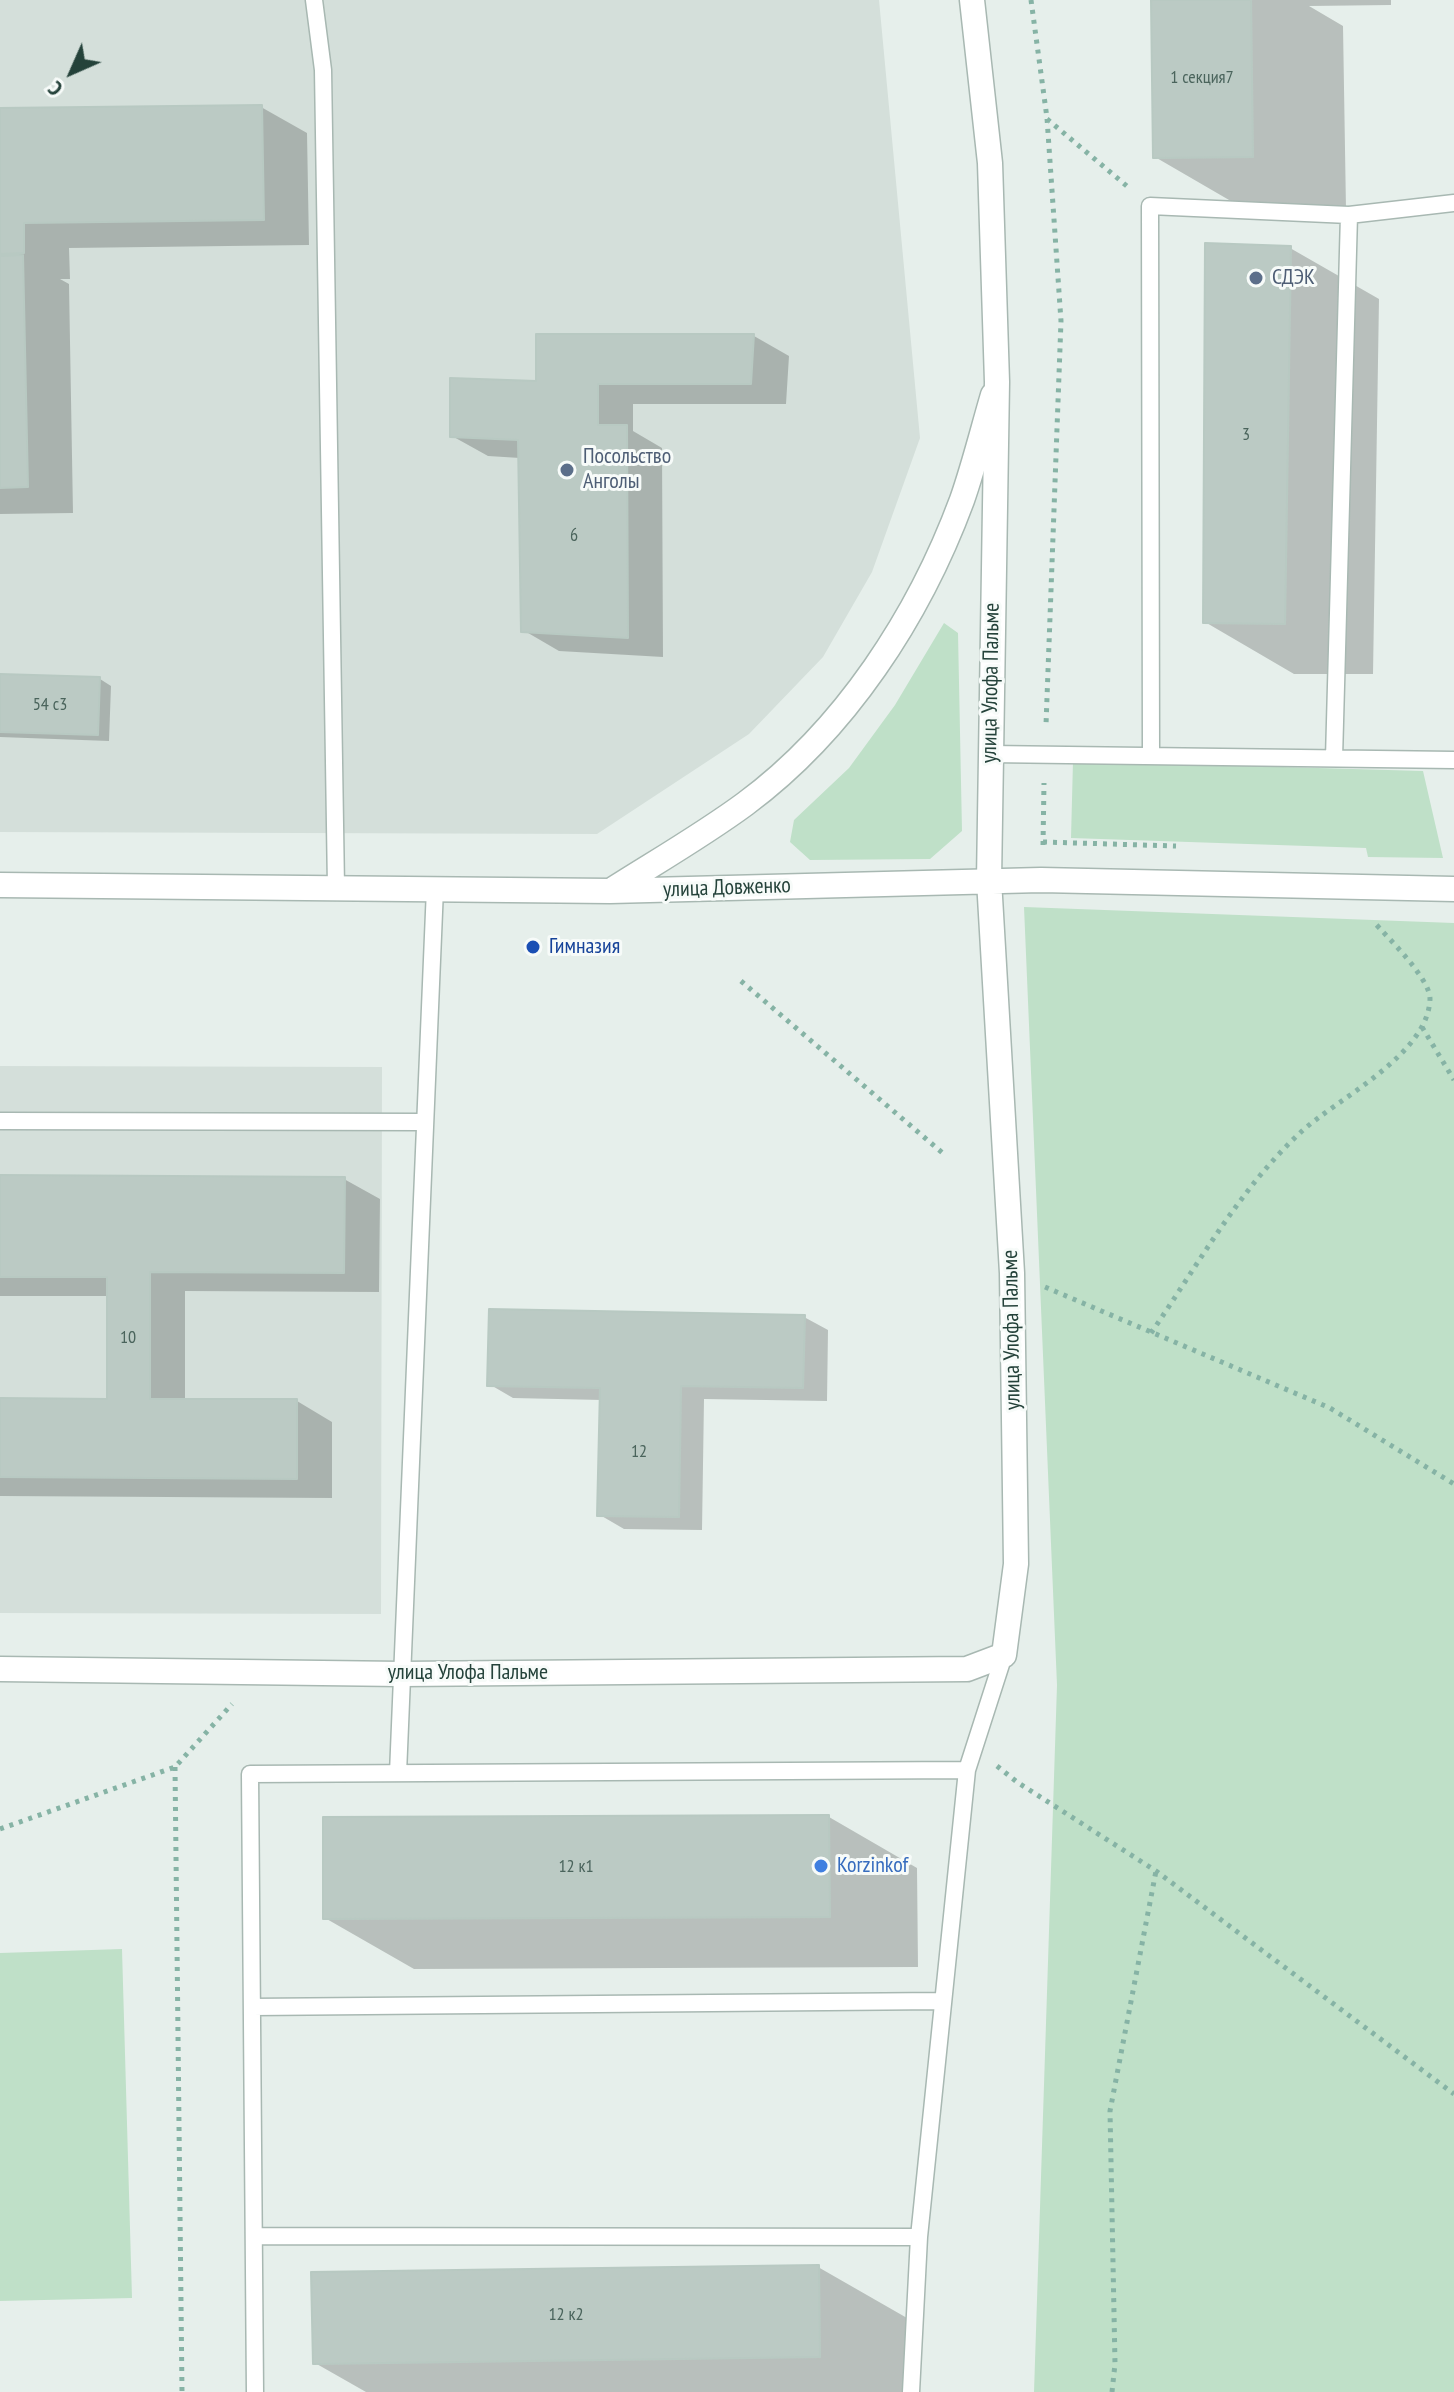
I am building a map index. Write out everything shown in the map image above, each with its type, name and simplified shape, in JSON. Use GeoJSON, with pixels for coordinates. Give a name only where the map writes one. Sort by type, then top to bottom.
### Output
{"type":"FeatureCollection","features":[{"type":"Feature","properties":{"kind":"street","name":"улица Улофа Пальме"},"geometry":{"type":"LineString","coordinates":[[0,1669],[402,1674],[967,1669],[1004,1655],[1016,1564],[1012,1273],[989,880],[997,382],[990,163],[972,0]]}},
{"type":"Feature","properties":{"kind":"street"},"geometry":{"type":"LineString","coordinates":[[610,891],[745,804],[810,748],[872,671],[928,580],[962,499],[997,382]]}},
{"type":"Feature","properties":{"kind":"street","name":"улица Довженко"},"geometry":{"type":"LineString","coordinates":[[0,885],[610,891],[989,880],[1454,889]]}},
{"type":"Feature","properties":{"kind":"lane"},"geometry":{"type":"LineString","coordinates":[[314,0],[323,70],[336,887]]}},
{"type":"Feature","properties":{"kind":"lane"},"geometry":{"type":"LineString","coordinates":[[1151,755],[1150,206],[1349,215],[1454,203]]}},
{"type":"Feature","properties":{"kind":"lane"},"geometry":{"type":"LineString","coordinates":[[1334,758],[1349,215]]}},
{"type":"Feature","properties":{"kind":"lane"},"geometry":{"type":"LineString","coordinates":[[990,754],[1454,760]]}},
{"type":"Feature","properties":{"kind":"lane"},"geometry":{"type":"LineString","coordinates":[[398,1773],[435,888]]}},
{"type":"Feature","properties":{"kind":"lane"},"geometry":{"type":"LineString","coordinates":[[0,1121],[425,1122]]}},
{"type":"Feature","properties":{"kind":"lane"},"geometry":{"type":"LineString","coordinates":[[911,2392],[919,2237],[967,1770],[1004,1655]]}},
{"type":"Feature","properties":{"kind":"lane"},"geometry":{"type":"LineString","coordinates":[[255,2392],[250,1774],[967,1770]]}},
{"type":"Feature","properties":{"kind":"lane"},"geometry":{"type":"LineString","coordinates":[[252,2007],[941,2001]]}},
{"type":"Feature","properties":{"kind":"lane"},"geometry":{"type":"LineString","coordinates":[[254,2236],[919,2237]]}},
{"type":"Feature","properties":{"kind":"path"},"geometry":{"type":"LineString","coordinates":[[1031,0],[1047,118],[1061,332],[1046,737]]}},
{"type":"Feature","properties":{"kind":"path"},"geometry":{"type":"LineString","coordinates":[[1047,118],[1150,206]]}},
{"type":"Feature","properties":{"kind":"path"},"geometry":{"type":"LineString","coordinates":[[1043,842],[1045,772]]}},
{"type":"Feature","properties":{"kind":"path"},"geometry":{"type":"LineString","coordinates":[[1151,1333],[1247,1192],[1301,1132],[1396,1059],[1422,1027],[1430,997],[1420,977],[1370,918]]}},
{"type":"Feature","properties":{"kind":"path"},"geometry":{"type":"LineString","coordinates":[[741,981],[945,1155]]}},
{"type":"Feature","properties":{"kind":"path"},"geometry":{"type":"LineString","coordinates":[[1422,1027],[1454,1080]]}},
{"type":"Feature","properties":{"kind":"path"},"geometry":{"type":"LineString","coordinates":[[1012,1273],[1330,1408],[1454,1484]]}},
{"type":"Feature","properties":{"kind":"path"},"geometry":{"type":"LineString","coordinates":[[0,1829],[175,1767],[261,1672]]}},
{"type":"Feature","properties":{"kind":"path"},"geometry":{"type":"LineString","coordinates":[[974,1748],[1017,1782],[1156,1871],[1454,2094]]}},
{"type":"Feature","properties":{"kind":"path"},"geometry":{"type":"LineString","coordinates":[[175,1767],[182,2392]]}},
{"type":"Feature","properties":{"kind":"path"},"geometry":{"type":"LineString","coordinates":[[1112,2392],[1115,2364],[1110,2111],[1156,1871]]}},
{"type":"Feature","properties":{"kind":"shaded area"},"geometry":{"type":"Polygon","coordinates":[[[0,0],[879,0],[920,438],[872,572],[823,657],[749,734],[597,834],[0,832],[0,0]]]}},
{"type":"Feature","properties":{"kind":"shaded area"},"geometry":{"type":"Polygon","coordinates":[[[0,1066],[382,1067],[381,1614],[0,1613],[0,1066]]]}},
{"type":"Feature","properties":{"kind":"green space"},"geometry":{"type":"Polygon","coordinates":[[[944,623],[958,633],[962,831],[930,859],[810,860],[790,842],[794,820],[849,768],[895,705],[944,623]]]}},
{"type":"Feature","properties":{"kind":"green space"},"geometry":{"type":"Polygon","coordinates":[[[1073,761],[1423,771],[1443,858],[1368,857],[1366,848],[1071,838],[1073,761]]]}},
{"type":"Feature","properties":{"kind":"green space"},"geometry":{"type":"Polygon","coordinates":[[[1024,907],[1454,923],[1454,2392],[1034,2392],[1057,1685],[1024,907]]]}},
{"type":"Feature","properties":{"kind":"green space"},"geometry":{"type":"Polygon","coordinates":[[[122,1949],[132,2298],[0,2301],[0,1953],[122,1949]]]}},
{"type":"Feature","properties":{"kind":"building"},"geometry":{"type":"Polygon","coordinates":[[[1151,0],[1251,0],[1253,157],[1153,158],[1151,0]]]}},
{"type":"Feature","properties":{"kind":"building"},"geometry":{"type":"Polygon","coordinates":[[[262,105],[264,220],[24,223],[24,253],[0,254],[0,108],[262,105]]]}},
{"type":"Feature","properties":{"kind":"building"},"geometry":{"type":"Polygon","coordinates":[[[1205,243],[1291,246],[1285,624],[1203,623],[1205,243]]]}},
{"type":"Feature","properties":{"kind":"building"},"geometry":{"type":"Polygon","coordinates":[[[23,255],[28,487],[0,488],[0,256],[23,255]]]}},
{"type":"Feature","properties":{"kind":"building"},"geometry":{"type":"Polygon","coordinates":[[[536,334],[754,334],[751,384],[598,384],[598,425],[627,425],[628,638],[521,632],[518,440],[450,437],[450,378],[536,381],[536,334]]]}},
{"type":"Feature","properties":{"kind":"building"},"geometry":{"type":"Polygon","coordinates":[[[0,674],[100,677],[98,735],[0,732],[0,674]]]}},
{"type":"Feature","properties":{"kind":"building"},"geometry":{"type":"Polygon","coordinates":[[[0,1175],[345,1177],[344,1273],[150,1272],[150,1399],[297,1399],[297,1479],[0,1477],[0,1398],[107,1399],[107,1277],[0,1277],[0,1175]]]}},
{"type":"Feature","properties":{"kind":"building"},"geometry":{"type":"Polygon","coordinates":[[[489,1309],[805,1315],[803,1388],[681,1386],[679,1517],[597,1516],[600,1388],[487,1386],[489,1309]]]}},
{"type":"Feature","properties":{"kind":"building"},"geometry":{"type":"Polygon","coordinates":[[[829,1815],[830,1917],[323,1919],[323,1817],[829,1815]]]}},
{"type":"Feature","properties":{"kind":"building"},"geometry":{"type":"Polygon","coordinates":[[[819,2265],[820,2357],[313,2364],[311,2272],[819,2265]]]}},
{"type":"Feature","properties":{"kind":"place","name":"СДЭК"},"geometry":{"type":"Point","coordinates":[1256,278]}},
{"type":"Feature","properties":{"kind":"place","name":"Посольство Анголы"},"geometry":{"type":"Point","coordinates":[567,470]}},
{"type":"Feature","properties":{"kind":"place","name":"Гимназия"},"geometry":{"type":"Point","coordinates":[533,947]}},
{"type":"Feature","properties":{"kind":"place","name":"Korzinkof"},"geometry":{"type":"Point","coordinates":[821,1866]}}]}
